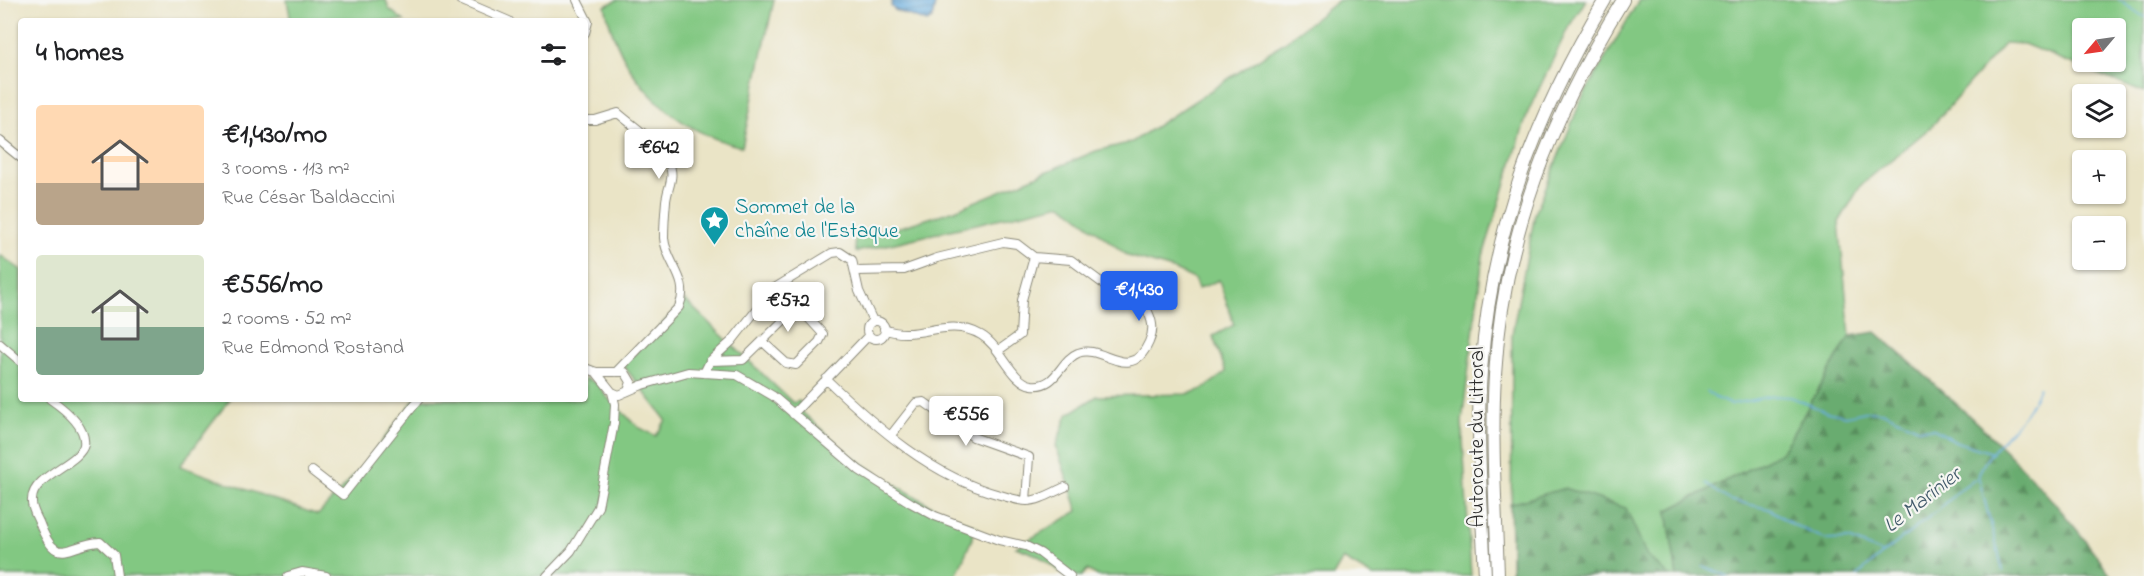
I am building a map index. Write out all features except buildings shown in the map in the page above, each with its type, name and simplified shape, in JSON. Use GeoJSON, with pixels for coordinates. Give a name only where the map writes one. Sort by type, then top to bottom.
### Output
{"type":"FeatureCollection","features":[{"type":"Feature","properties":{"kind":"highway","name":"Autoroute du Littoral"},"geometry":{"type":"LineString","coordinates":[[1485,576],[1480,433],[1481,372],[1495,266],[1512,199],[1548,103],[1573,54],[1605,0]]}},
{"type":"Feature","properties":{"kind":"highway","name":"Autoroute du Littoral"},"geometry":{"type":"LineString","coordinates":[[1498,576],[1495,376],[1502,312],[1516,243],[1532,183],[1559,115],[1588,57],[1623,0]]}},
{"type":"Feature","properties":{"kind":"street"},"geometry":{"type":"LineString","coordinates":[[460,0],[502,18]]}},
{"type":"Feature","properties":{"kind":"street"},"geometry":{"type":"LineString","coordinates":[[578,0],[586,18]]}},
{"type":"Feature","properties":{"kind":"street"},"geometry":{"type":"LineString","coordinates":[[547,576],[571,551],[598,507],[612,438],[615,372],[679,307],[683,290],[682,279],[664,239],[666,198],[672,180],[672,171],[662,152],[618,113],[588,120]]}},
{"type":"Feature","properties":{"kind":"street"},"geometry":{"type":"LineString","coordinates":[[0,141],[18,156]]}},
{"type":"Feature","properties":{"kind":"street"},"geometry":{"type":"LineString","coordinates":[[856,271],[904,270],[992,242],[1017,244],[1034,257],[1071,260],[1108,288],[1139,303],[1150,316],[1152,336],[1142,353],[1134,359],[1116,362],[1090,351],[1079,352],[1051,380],[1035,386],[1015,376],[999,350],[981,335],[951,326],[911,334],[884,329]]}},
{"type":"Feature","properties":{"kind":"street"},"geometry":{"type":"LineString","coordinates":[[704,373],[710,361],[732,341],[780,283],[836,252],[847,255],[856,271],[859,291],[873,321]]}},
{"type":"Feature","properties":{"kind":"street"},"geometry":{"type":"LineString","coordinates":[[999,350],[1020,335],[1022,300],[1034,257]]}},
{"type":"Feature","properties":{"kind":"street"},"geometry":{"type":"LineString","coordinates":[[710,361],[743,360],[794,310],[803,312],[821,329],[823,334],[819,342],[796,365],[786,363],[763,342]]}},
{"type":"Feature","properties":{"kind":"street"},"geometry":{"type":"LineString","coordinates":[[873,321],[881,323],[884,329]]}},
{"type":"Feature","properties":{"kind":"street"},"geometry":{"type":"LineString","coordinates":[[869,335],[868,326],[873,321]]}},
{"type":"Feature","properties":{"kind":"street"},"geometry":{"type":"LineString","coordinates":[[869,335],[880,337],[884,329]]}},
{"type":"Feature","properties":{"kind":"street"},"geometry":{"type":"LineString","coordinates":[[793,414],[869,335]]}},
{"type":"Feature","properties":{"kind":"street"},"geometry":{"type":"LineString","coordinates":[[0,344],[18,359]]}},
{"type":"Feature","properties":{"kind":"street"},"geometry":{"type":"LineString","coordinates":[[623,362],[625,372],[631,382],[642,385]]}},
{"type":"Feature","properties":{"kind":"street"},"geometry":{"type":"LineString","coordinates":[[588,369],[597,372],[625,372]]}},
{"type":"Feature","properties":{"kind":"street"},"geometry":{"type":"LineString","coordinates":[[597,372],[613,390],[628,391],[688,372],[737,375],[755,383],[859,470],[911,503],[935,516],[999,540],[1026,546],[1070,576]]}},
{"type":"Feature","properties":{"kind":"street"},"geometry":{"type":"LineString","coordinates":[[826,379],[921,459],[952,477],[987,491],[1026,501],[1035,500],[1065,487]]}},
{"type":"Feature","properties":{"kind":"street"},"geometry":{"type":"LineString","coordinates":[[628,391],[631,382]]}},
{"type":"Feature","properties":{"kind":"street"},"geometry":{"type":"LineString","coordinates":[[53,402],[72,418],[83,436],[84,443],[78,454],[55,469],[34,492],[31,500],[33,508],[45,537],[51,545],[61,551],[72,551],[100,542],[114,555],[117,576]]}},
{"type":"Feature","properties":{"kind":"street"},"geometry":{"type":"LineString","coordinates":[[312,471],[343,495],[417,402]]}},
{"type":"Feature","properties":{"kind":"street"},"geometry":{"type":"LineString","coordinates":[[891,435],[916,403],[924,402],[973,436],[1029,458],[1026,501]]}},
{"type":"Feature","properties":{"kind":"street"},"geometry":{"type":"LineString","coordinates":[[288,576],[302,572],[326,576]]}},
{"type":"Feature","properties":{"kind":"green space"},"geometry":{"type":"Polygon","coordinates":[[[287,0],[386,0],[389,9],[400,18],[290,18],[287,0]]]}},
{"type":"Feature","properties":{"kind":"green space"},"geometry":{"type":"Polygon","coordinates":[[[617,0],[774,0],[742,147],[716,139],[693,128],[671,114],[653,97],[636,77],[612,32],[605,6],[617,0]]]}},
{"type":"Feature","properties":{"kind":"green space"},"geometry":{"type":"Polygon","coordinates":[[[1339,0],[1586,0],[1568,28],[1528,112],[1483,256],[1462,422],[1471,576],[1372,576],[1343,559],[1333,576],[1098,576],[1087,570],[1082,576],[1066,576],[1037,555],[1016,547],[1078,511],[1056,446],[1067,415],[1097,396],[1187,394],[1203,389],[1226,372],[1213,336],[1234,325],[1219,280],[1198,289],[1194,279],[1172,269],[1128,256],[1062,204],[856,252],[854,237],[904,226],[955,210],[1096,151],[1132,142],[1282,44],[1339,0]]]}},
{"type":"Feature","properties":{"kind":"green space"},"geometry":{"type":"Polygon","coordinates":[[[1639,0],[2144,0],[2144,93],[2093,72],[2126,72],[2126,18],[2072,18],[2072,64],[2024,44],[2005,43],[1932,126],[1861,185],[1839,222],[1850,336],[1782,452],[1667,511],[1677,576],[1511,576],[1512,334],[1535,214],[1581,100],[1639,0]]]}},
{"type":"Feature","properties":{"kind":"green space"},"geometry":{"type":"Polygon","coordinates":[[[0,255],[18,268],[18,402],[228,402],[180,466],[318,515],[360,469],[413,402],[588,402],[588,379],[598,384],[607,397],[638,427],[656,436],[666,420],[623,365],[685,300],[793,403],[799,401],[803,406],[802,412],[850,455],[935,508],[977,527],[956,576],[0,576],[0,255]]]}},
{"type":"Feature","properties":{"kind":"green space"},"geometry":{"type":"Polygon","coordinates":[[[1876,332],[1971,417],[2031,477],[2086,541],[2111,576],[1677,576],[1667,511],[1782,452],[1850,336],[1876,332]]]}},
{"type":"Feature","properties":{"kind":"green space"},"geometry":{"type":"Polygon","coordinates":[[[1565,488],[1626,508],[1647,556],[1670,576],[1512,576],[1510,504],[1565,488]]]}},
{"type":"Feature","properties":{"kind":"water"},"geometry":{"type":"Polygon","coordinates":[[[892,0],[936,0],[932,19],[927,22],[895,10],[891,6],[892,0]]]}},
{"type":"Feature","properties":{"kind":"waterway"},"geometry":{"type":"LineString","coordinates":[[2119,0],[2144,17]]}},
{"type":"Feature","properties":{"kind":"waterway","name":"Le Marinier"},"geometry":{"type":"LineString","coordinates":[[1857,576],[1961,489],[1978,478],[1989,457],[2026,413],[2039,387]]}},
{"type":"Feature","properties":{"kind":"waterway"},"geometry":{"type":"LineString","coordinates":[[1707,391],[1715,398],[1731,404],[1773,396],[1791,397],[1827,412],[1846,416],[1869,411],[1882,412],[1918,428],[1934,429],[1957,442],[1993,453]]}},
{"type":"Feature","properties":{"kind":"waterway"},"geometry":{"type":"LineString","coordinates":[[1979,479],[2003,571]]}},
{"type":"Feature","properties":{"kind":"waterway"},"geometry":{"type":"LineString","coordinates":[[1706,484],[1729,500],[1769,509],[1794,525],[1827,540],[1849,539],[1882,553]]}},
{"type":"Feature","properties":{"kind":"waterway"},"geometry":{"type":"LineString","coordinates":[[1702,566],[1728,576]]}},
{"type":"Feature","properties":{"kind":"place","name":"Sommet de la chaîne de l'Estaque"},"geometry":{"type":"Point","coordinates":[714,246]}}]}
